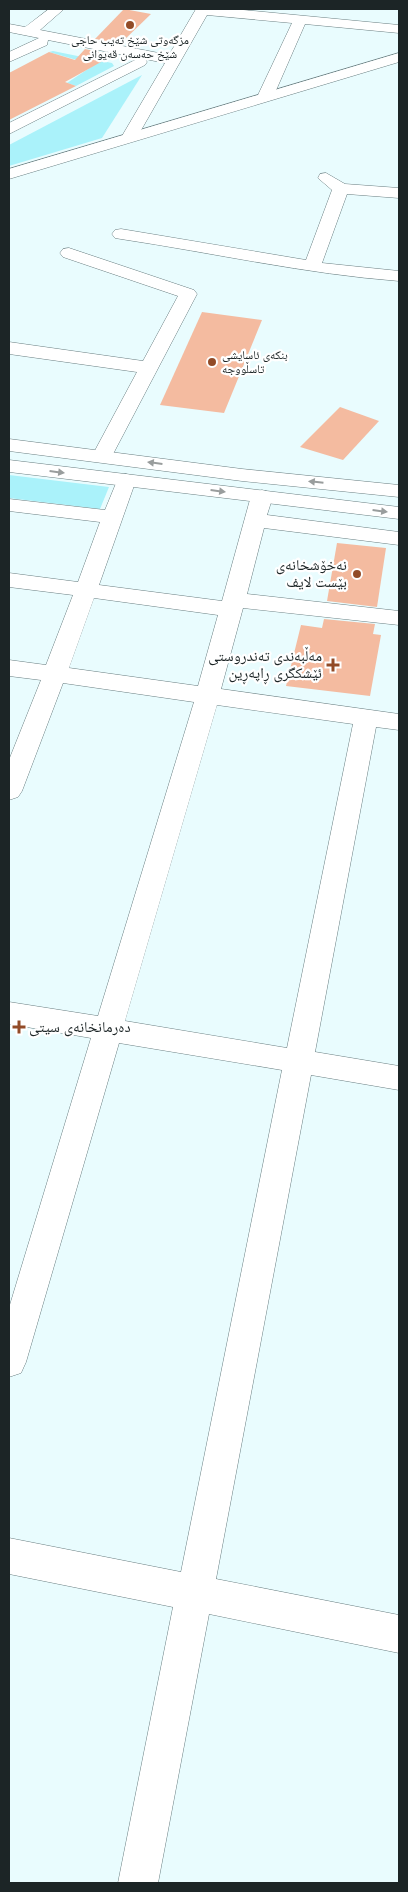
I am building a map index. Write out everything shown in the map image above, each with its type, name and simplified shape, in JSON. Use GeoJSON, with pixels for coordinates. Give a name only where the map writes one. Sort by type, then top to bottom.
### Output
{"type":"FeatureCollection","features":[{"type":"Feature","properties":{"kind":"street"},"geometry":{"type":"LineString","coordinates":[[28,32],[57,9]]}},
{"type":"Feature","properties":{"kind":"street"},"geometry":{"type":"LineString","coordinates":[[130,136],[202,10],[399,29]]}},
{"type":"Feature","properties":{"kind":"street"},"geometry":{"type":"LineString","coordinates":[[266,95],[300,20]]}},
{"type":"Feature","properties":{"kind":"street"},"geometry":{"type":"LineString","coordinates":[[9,28],[171,63]]}},
{"type":"Feature","properties":{"kind":"street"},"geometry":{"type":"LineString","coordinates":[[9,35],[140,62],[171,63]]}},
{"type":"Feature","properties":{"kind":"street"},"geometry":{"type":"LineString","coordinates":[[9,58],[42,42]]}},
{"type":"Feature","properties":{"kind":"street"},"geometry":{"type":"LineString","coordinates":[[9,174],[266,95],[399,57]]}},
{"type":"Feature","properties":{"kind":"street"},"geometry":{"type":"LineString","coordinates":[[9,129],[140,62]]}},
{"type":"Feature","properties":{"kind":"street"},"geometry":{"type":"LineString","coordinates":[[326,178],[341,189],[399,193]]}},
{"type":"Feature","properties":{"kind":"street"},"geometry":{"type":"LineString","coordinates":[[312,267],[341,189]]}},
{"type":"Feature","properties":{"kind":"street"},"geometry":{"type":"LineString","coordinates":[[121,234],[201,246],[312,267],[399,276]]}},
{"type":"Feature","properties":{"kind":"street"},"geometry":{"type":"LineString","coordinates":[[69,253],[188,294],[102,456]]}},
{"type":"Feature","properties":{"kind":"street"},"geometry":{"type":"LineString","coordinates":[[9,348],[149,368]]}},
{"type":"Feature","properties":{"kind":"street"},"geometry":{"type":"LineString","coordinates":[[9,445],[399,491]]}},
{"type":"Feature","properties":{"kind":"street"},"geometry":{"type":"LineString","coordinates":[[9,466],[126,480],[399,538]]}},
{"type":"Feature","properties":{"kind":"street"},"geometry":{"type":"LineString","coordinates":[[9,791],[55,674],[126,480]]}},
{"type":"Feature","properties":{"kind":"street"},"geometry":{"type":"LineString","coordinates":[[9,505],[112,517]]}},
{"type":"Feature","properties":{"kind":"street"},"geometry":{"type":"LineString","coordinates":[[259,508],[399,513]]}},
{"type":"Feature","properties":{"kind":"street"},"geometry":{"type":"LineString","coordinates":[[9,1362],[208,695],[259,508]]}},
{"type":"Feature","properties":{"kind":"street"},"geometry":{"type":"LineString","coordinates":[[9,580],[85,590],[399,618]]}},
{"type":"Feature","properties":{"kind":"street"},"geometry":{"type":"LineString","coordinates":[[9,668],[399,722]]}},
{"type":"Feature","properties":{"kind":"street"},"geometry":{"type":"LineString","coordinates":[[138,1883],[366,717]]}},
{"type":"Feature","properties":{"kind":"street"},"geometry":{"type":"LineString","coordinates":[[9,1013],[399,1078]]}},
{"type":"Feature","properties":{"kind":"street"},"geometry":{"type":"LineString","coordinates":[[9,1556],[399,1634]]}},
{"type":"Feature","properties":{"kind":"shaded area"},"geometry":{"type":"Polygon","coordinates":[[[53,51],[112,63],[114,66],[76,86],[67,83],[94,65],[49,52],[53,51]]]}},
{"type":"Feature","properties":{"kind":"shaded area"},"geometry":{"type":"Polygon","coordinates":[[[142,75],[102,138],[9,166],[9,145],[142,75]]]}},
{"type":"Feature","properties":{"kind":"shaded area"},"geometry":{"type":"Polygon","coordinates":[[[9,475],[109,487],[100,509],[9,498],[9,475]]]}},
{"type":"Feature","properties":{"kind":"building","name":"مزگەوتی شێخ تەیب حاجی شێخ حەسەن قەیوانی"},"geometry":{"type":"Polygon","coordinates":[[[124,9],[151,14],[120,44],[95,39],[124,9]]]}},
{"type":"Feature","properties":{"kind":"building"},"geometry":{"type":"Polygon","coordinates":[[[85,49],[109,54],[101,62],[65,82],[76,86],[9,120],[9,73],[49,52],[75,60],[85,49]]]}},
{"type":"Feature","properties":{"kind":"building","name":"بنکەی ئاسایشی تاسڵووجە"},"geometry":{"type":"Polygon","coordinates":[[[202,312],[262,320],[224,413],[160,405],[202,312]]]}},
{"type":"Feature","properties":{"kind":"building"},"geometry":{"type":"Polygon","coordinates":[[[340,407],[379,421],[343,460],[300,447],[340,407]]]}},
{"type":"Feature","properties":{"kind":"building","name":"نەخۆشخانەی بێست لایف"},"geometry":{"type":"Polygon","coordinates":[[[337,543],[386,548],[377,607],[327,601],[337,543]]]}},
{"type":"Feature","properties":{"kind":"building","name":"مەڵبەندی تەندروستی ئێشکگری ڕاپەڕین"},"geometry":{"type":"Polygon","coordinates":[[[324,619],[375,624],[373,634],[381,635],[370,696],[286,686],[301,625],[322,628],[324,619]]]}},
{"type":"Feature","properties":{"kind":"place","name":"مزگەوتی شێخ تەیب حاجی شێخ حەسەن قەیوانی"},"geometry":{"type":"Point","coordinates":[130,25]}},
{"type":"Feature","properties":{"kind":"place","name":"بنکەی ئاسایشی تاسڵووجە"},"geometry":{"type":"Point","coordinates":[212,362]}},
{"type":"Feature","properties":{"kind":"place","name":"نەخۆشخانەی بێست لایف"},"geometry":{"type":"Point","coordinates":[357,574]}},
{"type":"Feature","properties":{"kind":"place","name":"مەڵبەندی تەندروستی ئێشکگری ڕاپەڕین"},"geometry":{"type":"Point","coordinates":[333,665]}},
{"type":"Feature","properties":{"kind":"place","name":"دەرمانخانەی سیتی"},"geometry":{"type":"Point","coordinates":[19,1027]}}]}
